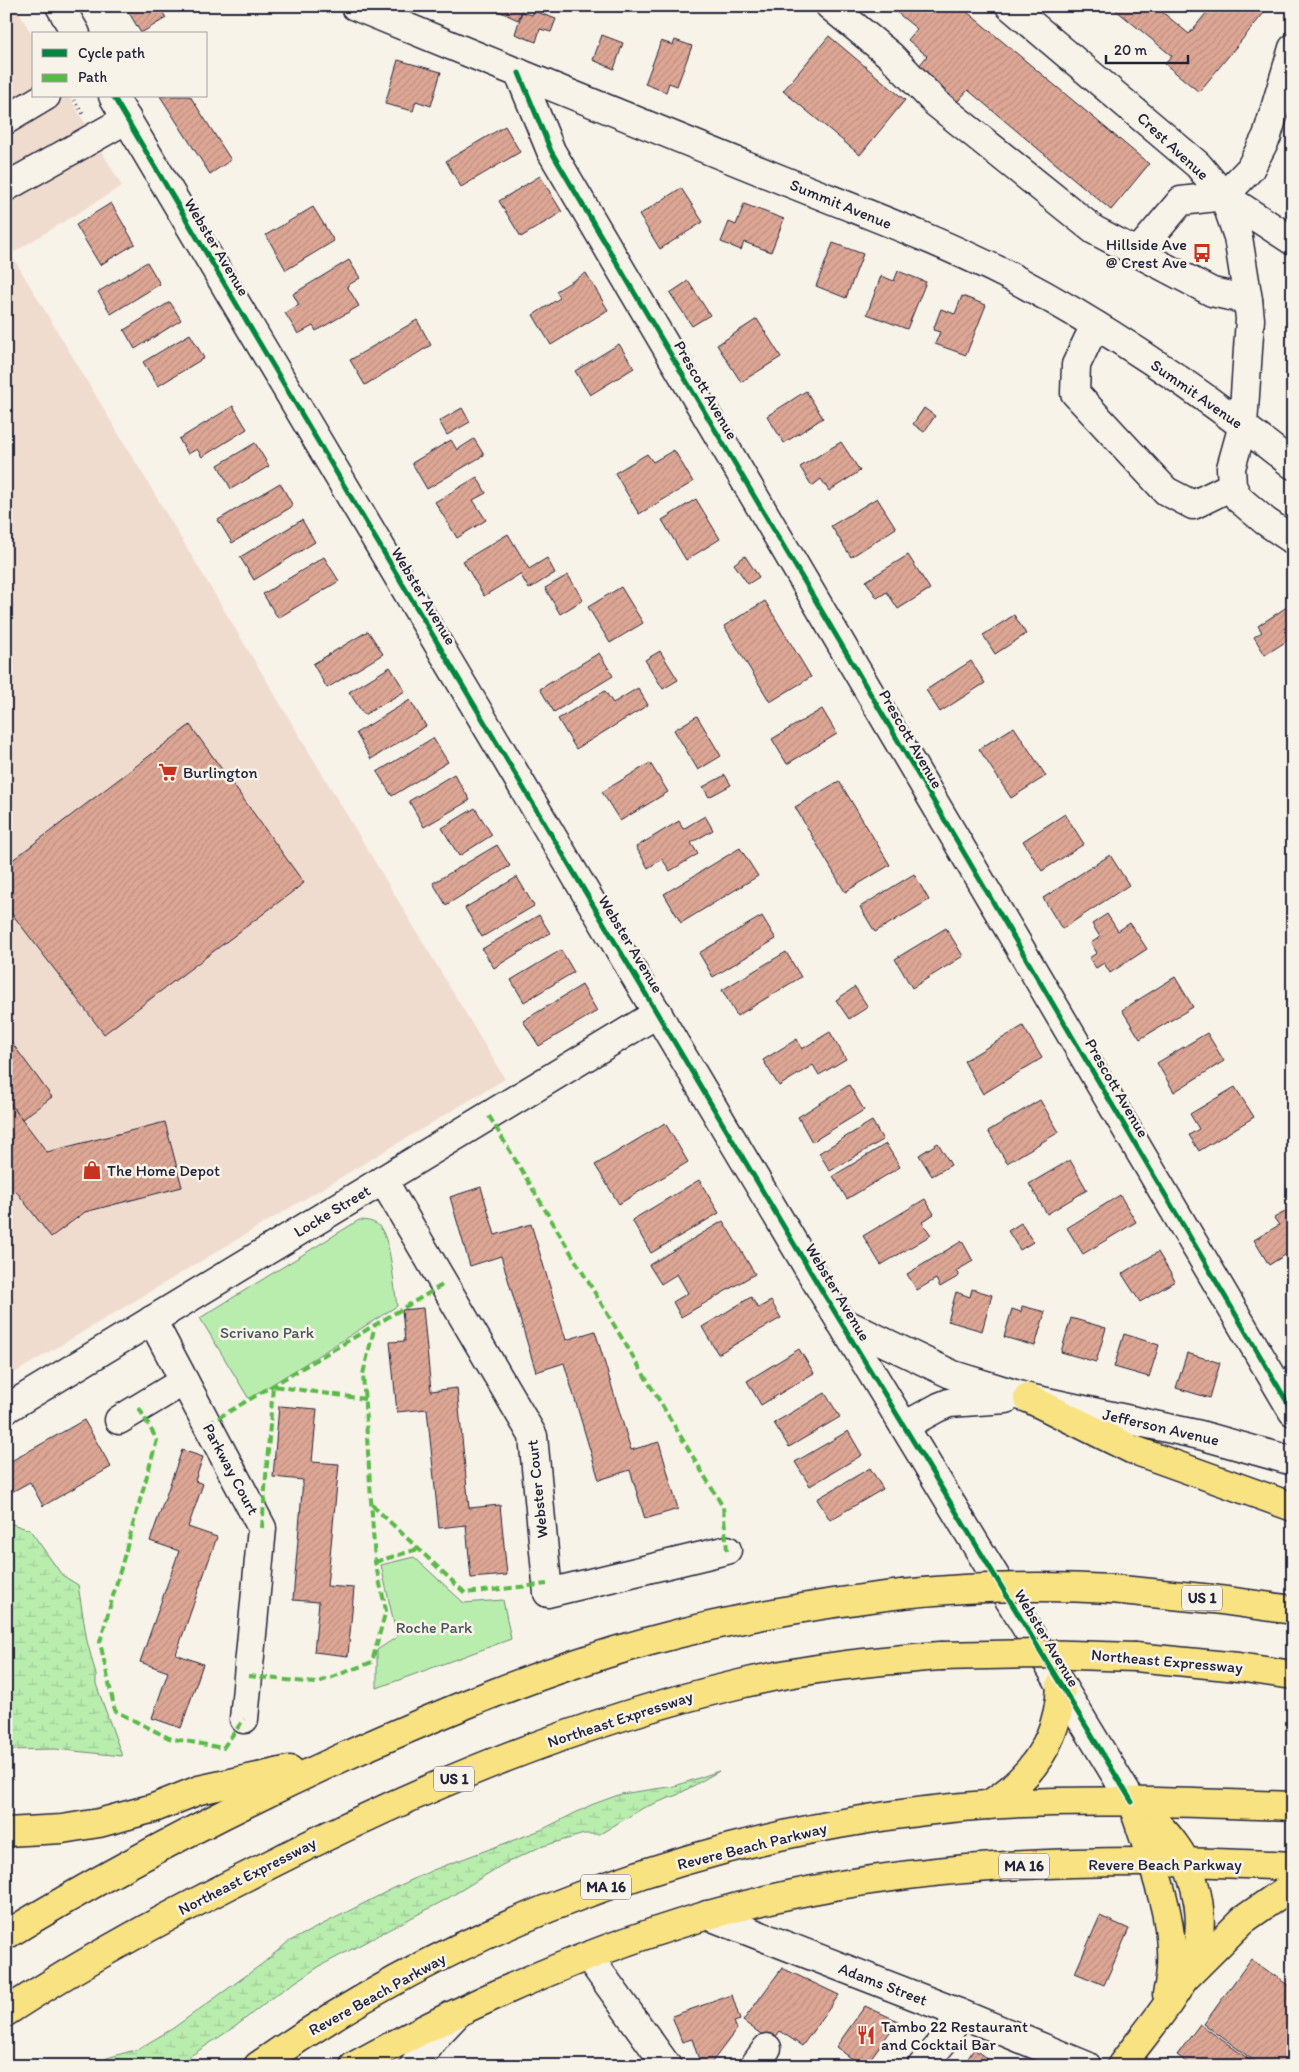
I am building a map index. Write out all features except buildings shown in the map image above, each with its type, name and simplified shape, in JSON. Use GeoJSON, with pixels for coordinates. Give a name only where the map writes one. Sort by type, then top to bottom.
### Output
{"type":"FeatureCollection","features":[{"type":"Feature","properties":{"kind":"main road"},"geometry":{"type":"LineString","coordinates":[[1028,1398],[1131,1449],[1293,1507]]}},
{"type":"Feature","properties":{"kind":"main road","name":"US 1"},"geometry":{"type":"LineString","coordinates":[[6,1935],[84,1889],[223,1814],[408,1728],[552,1671],[641,1643],[751,1616],[957,1588],[1009,1586],[1111,1589],[1213,1599],[1293,1610]]}},
{"type":"Feature","properties":{"kind":"main road","name":"Northeast Expressway"},"geometry":{"type":"LineString","coordinates":[[6,2012],[103,1952],[294,1852],[418,1794],[549,1741],[643,1709],[742,1683],[842,1666],[941,1656],[1049,1654],[1135,1657],[1238,1667],[1293,1675]]}},
{"type":"Feature","properties":{"kind":"main road"},"geometry":{"type":"LineString","coordinates":[[988,1805],[1015,1787],[1034,1765],[1054,1726],[1061,1698],[1061,1685]]}},
{"type":"Feature","properties":{"kind":"main road"},"geometry":{"type":"LineString","coordinates":[[6,1832],[62,1829],[99,1823],[154,1808],[199,1790],[341,1759]]}},
{"type":"Feature","properties":{"kind":"main road","name":"Revere Beach Parkway"},"geometry":{"type":"LineString","coordinates":[[258,2066],[324,2022],[412,1971],[504,1928],[602,1888],[700,1856],[791,1834],[893,1815],[988,1805],[1047,1802],[1132,1802],[1293,1806]]}},
{"type":"Feature","properties":{"kind":"main road"},"geometry":{"type":"LineString","coordinates":[[1132,1802],[1164,1832],[1184,1862],[1195,1892],[1200,1924],[1196,1950],[1183,1980]]}},
{"type":"Feature","properties":{"kind":"main road"},"geometry":{"type":"LineString","coordinates":[[1132,1802],[1166,1914],[1173,1957],[1170,1984],[1162,2010]]}},
{"type":"Feature","properties":{"kind":"main road","name":"Revere Beach Parkway"},"geometry":{"type":"LineString","coordinates":[[354,2066],[456,2015],[588,1956],[707,1915],[807,1891],[898,1877],[1024,1866],[1184,1862],[1293,1866]]}},
{"type":"Feature","properties":{"kind":"main road"},"geometry":{"type":"LineString","coordinates":[[1121,2066],[1183,1980],[1243,1920],[1293,1885]]}},
{"type":"Feature","properties":{"kind":"main road"},"geometry":{"type":"LineString","coordinates":[[393,2066],[456,2015]]}},
{"type":"Feature","properties":{"kind":"street"},"geometry":{"type":"LineString","coordinates":[[60,6],[75,32]]}},
{"type":"Feature","properties":{"kind":"street","name":"Summit Avenue"},"geometry":{"type":"LineString","coordinates":[[355,6],[964,255],[1010,277],[1095,325],[1243,425],[1293,465]]}},
{"type":"Feature","properties":{"kind":"street"},"geometry":{"type":"LineString","coordinates":[[830,6],[891,56],[936,103],[1094,230],[1212,292],[1248,300]]}},
{"type":"Feature","properties":{"kind":"street","name":"Crest Avenue"},"geometry":{"type":"LineString","coordinates":[[1010,6],[1191,159],[1224,196],[1238,237],[1250,319],[1243,425],[1231,468],[1232,486]]}},
{"type":"Feature","properties":{"kind":"street"},"geometry":{"type":"LineString","coordinates":[[1137,253],[1181,201],[1224,196],[1250,169],[1267,136],[1293,48]]}},
{"type":"Feature","properties":{"kind":"street","name":"Prescott Avenue"},"geometry":{"type":"LineString","coordinates":[[519,73],[551,151],[1293,1412]]}},
{"type":"Feature","properties":{"kind":"street"},"geometry":{"type":"LineString","coordinates":[[6,120],[43,98]]}},
{"type":"Feature","properties":{"kind":"street","name":"Webster Avenue"},"geometry":{"type":"LineString","coordinates":[[114,98],[840,1321],[1132,1802]]}},
{"type":"Feature","properties":{"kind":"street"},"geometry":{"type":"LineString","coordinates":[[6,188],[127,120]]}},
{"type":"Feature","properties":{"kind":"street"},"geometry":{"type":"LineString","coordinates":[[1224,196],[1293,241]]}},
{"type":"Feature","properties":{"kind":"street"},"geometry":{"type":"LineString","coordinates":[[1095,325],[1076,365],[1075,393],[1166,491],[1193,505],[1232,486],[1239,498],[1265,521],[1293,540]]}},
{"type":"Feature","properties":{"kind":"street","name":"Locke Street"},"geometry":{"type":"LineString","coordinates":[[6,1409],[658,1014]]}},
{"type":"Feature","properties":{"kind":"street","name":"Webster Court"},"geometry":{"type":"LineString","coordinates":[[384,1180],[533,1436],[548,1593],[727,1550]]}},
{"type":"Feature","properties":{"kind":"street","name":"Parkway Court"},"geometry":{"type":"LineString","coordinates":[[152,1320],[262,1528],[244,1719]]}},
{"type":"Feature","properties":{"kind":"street","name":"Jefferson Avenue"},"geometry":{"type":"LineString","coordinates":[[840,1321],[953,1376],[1028,1398],[1200,1435],[1293,1461]]}},
{"type":"Feature","properties":{"kind":"street"},"geometry":{"type":"LineString","coordinates":[[119,1420],[184,1381]]}},
{"type":"Feature","properties":{"kind":"street","name":"Jefferson Avenue"},"geometry":{"type":"LineString","coordinates":[[904,1426],[950,1403],[1028,1398]]}},
{"type":"Feature","properties":{"kind":"street","name":"Adams Street"},"geometry":{"type":"LineString","coordinates":[[707,1915],[959,2013],[1086,2066]]}},
{"type":"Feature","properties":{"kind":"street"},"geometry":{"type":"LineString","coordinates":[[588,1956],[667,2066]]}},
{"type":"Feature","properties":{"kind":"street"},"geometry":{"type":"LineString","coordinates":[[922,2066],[946,2037],[959,2013]]}},
{"type":"Feature","properties":{"kind":"street"},"geometry":{"type":"LineString","coordinates":[[414,2066],[436,2036],[456,2015]]}},
{"type":"Feature","properties":{"kind":"path"},"geometry":{"type":"LineString","coordinates":[[74,99],[87,121]]}},
{"type":"Feature","properties":{"kind":"shaded area"},"geometry":{"type":"Polygon","coordinates":[[[6,6],[15,6],[32,35],[32,98],[70,98],[122,186],[11,254],[505,1079],[6,1378],[6,6]]]}},
{"type":"Feature","properties":{"kind":"green space","name":"Scrivano Park"},"geometry":{"type":"Polygon","coordinates":[[[359,1220],[378,1225],[386,1240],[397,1306],[249,1399],[200,1318],[359,1220]]]}},
{"type":"Feature","properties":{"kind":"green space"},"geometry":{"type":"Polygon","coordinates":[[[6,1522],[30,1530],[62,1575],[78,1585],[87,1641],[96,1675],[96,1684],[122,1756],[55,1749],[6,1750],[6,1522]]]}},
{"type":"Feature","properties":{"kind":"green space","name":"Roche Park"},"geometry":{"type":"Polygon","coordinates":[[[414,1557],[464,1603],[503,1600],[511,1639],[377,1688],[377,1650],[397,1637],[381,1565],[414,1557]]]}},
{"type":"Feature","properties":{"kind":"green space"},"geometry":{"type":"Polygon","coordinates":[[[719,1771],[677,1795],[643,1808],[600,1834],[584,1834],[540,1847],[502,1865],[445,1900],[320,1966],[274,1996],[236,2026],[175,2066],[95,2066],[107,2058],[138,2049],[172,2029],[262,1964],[288,1942],[392,1889],[433,1870],[541,1830],[591,1805],[621,1794],[675,1786],[719,1771]]]}},
{"type":"Feature","properties":{"kind":"marked path"},"geometry":{"type":"LineString","coordinates":[[489,1116],[723,1507],[727,1550]]}},
{"type":"Feature","properties":{"kind":"marked path"},"geometry":{"type":"LineString","coordinates":[[208,1424],[444,1284]]}},
{"type":"Feature","properties":{"kind":"marked path"},"geometry":{"type":"LineString","coordinates":[[248,1676],[316,1683],[372,1662],[386,1610],[375,1562],[363,1374],[375,1325]]}},
{"type":"Feature","properties":{"kind":"marked path"},"geometry":{"type":"LineString","coordinates":[[262,1528],[273,1386],[365,1399]]}},
{"type":"Feature","properties":{"kind":"marked path"},"geometry":{"type":"LineString","coordinates":[[139,1408],[157,1440],[100,1642],[115,1711],[169,1738],[223,1748],[244,1719]]}},
{"type":"Feature","properties":{"kind":"marked path"},"geometry":{"type":"LineString","coordinates":[[372,1505],[465,1593],[547,1584]]}},
{"type":"Feature","properties":{"kind":"marked path"},"geometry":{"type":"LineString","coordinates":[[375,1562],[418,1549]]}},
{"type":"Feature","properties":{"kind":"cycle path"},"geometry":{"type":"LineString","coordinates":[[519,73],[551,151],[1293,1412]]}},
{"type":"Feature","properties":{"kind":"cycle path"},"geometry":{"type":"LineString","coordinates":[[114,98],[816,1281],[1132,1802]]}},
{"type":"Feature","properties":{"kind":"place","name":"Hillside Ave @ Crest Ave"},"geometry":{"type":"Point","coordinates":[1202,253]}},
{"type":"Feature","properties":{"kind":"place","name":"Burlington"},"geometry":{"type":"Point","coordinates":[168,772]}},
{"type":"Feature","properties":{"kind":"place","name":"The Home Depot"},"geometry":{"type":"Point","coordinates":[92,1170]}},
{"type":"Feature","properties":{"kind":"place","name":"Tambo 22 Restaurant and Cocktail Bar"},"geometry":{"type":"Point","coordinates":[866,2035]}}]}
